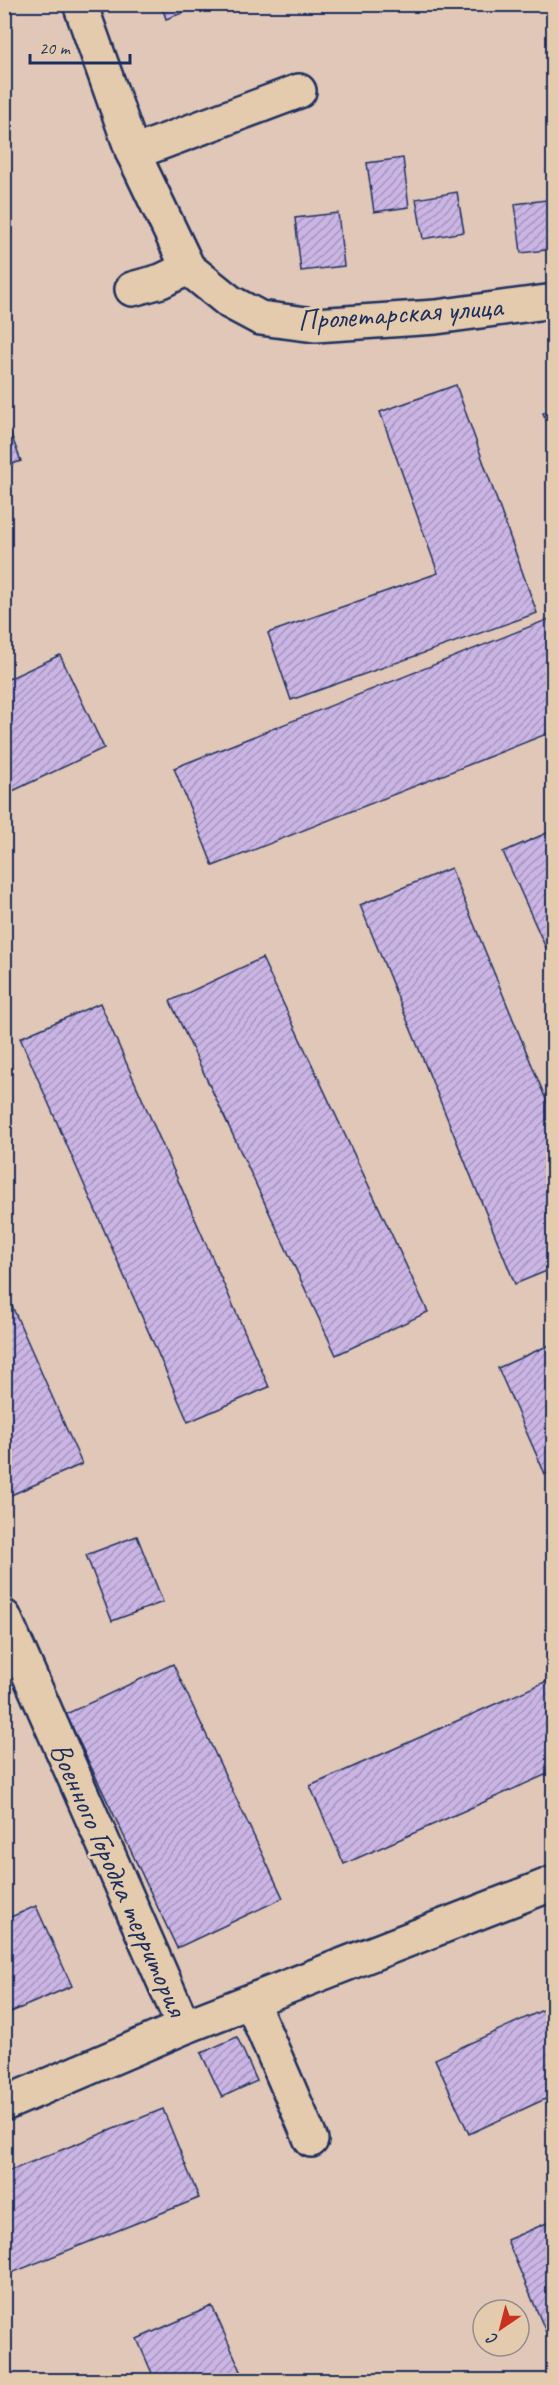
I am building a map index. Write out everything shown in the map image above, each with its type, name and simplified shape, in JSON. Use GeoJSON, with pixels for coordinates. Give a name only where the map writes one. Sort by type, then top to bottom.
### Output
{"type":"FeatureCollection","features":[{"type":"Feature","properties":{"kind":"main road","name":"Пролетарская улица"},"geometry":{"type":"LineString","coordinates":[[80,4],[133,153],[188,268],[230,302],[260,318],[315,325],[436,317],[554,301]]}},
{"type":"Feature","properties":{"kind":"main road"},"geometry":{"type":"LineString","coordinates":[[133,153],[299,91]]}},
{"type":"Feature","properties":{"kind":"main road"},"geometry":{"type":"LineString","coordinates":[[132,289],[161,281],[188,268]]}},
{"type":"Feature","properties":{"kind":"main road","name":"Военного Городка территория"},"geometry":{"type":"LineString","coordinates":[[4,1617],[184,2027],[4,2104]]}},
{"type":"Feature","properties":{"kind":"main road"},"geometry":{"type":"LineString","coordinates":[[184,2027],[554,1883]]}},
{"type":"Feature","properties":{"kind":"main road"},"geometry":{"type":"LineString","coordinates":[[252,2001],[311,2140]]}},
{"type":"Feature","properties":{"kind":"building"},"geometry":{"type":"Polygon","coordinates":[[[161,4],[206,4],[166,19],[161,4]]]}},
{"type":"Feature","properties":{"kind":"building"},"geometry":{"type":"Polygon","coordinates":[[[403,158],[409,207],[374,212],[367,163],[403,158]]]}},
{"type":"Feature","properties":{"kind":"building"},"geometry":{"type":"Polygon","coordinates":[[[457,192],[464,232],[423,239],[416,199],[457,192]]]}},
{"type":"Feature","properties":{"kind":"building"},"geometry":{"type":"Polygon","coordinates":[[[554,199],[554,249],[521,253],[515,204],[554,199]]]}},
{"type":"Feature","properties":{"kind":"building"},"geometry":{"type":"Polygon","coordinates":[[[338,213],[344,266],[301,271],[295,218],[338,213]]]}},
{"type":"Feature","properties":{"kind":"building"},"geometry":{"type":"Polygon","coordinates":[[[456,385],[537,613],[291,700],[268,633],[438,573],[380,412],[456,385]]]}},
{"type":"Feature","properties":{"kind":"building"},"geometry":{"type":"Polygon","coordinates":[[[554,408],[554,437],[543,413],[554,408]]]}},
{"type":"Feature","properties":{"kind":"building"},"geometry":{"type":"Polygon","coordinates":[[[4,416],[21,461],[4,467],[4,416]]]}},
{"type":"Feature","properties":{"kind":"building"},"geometry":{"type":"Polygon","coordinates":[[[554,617],[554,731],[213,866],[174,768],[554,617]]]}},
{"type":"Feature","properties":{"kind":"building"},"geometry":{"type":"Polygon","coordinates":[[[60,655],[104,748],[4,795],[4,681],[60,655]]]}},
{"type":"Feature","properties":{"kind":"building"},"geometry":{"type":"Polygon","coordinates":[[[554,830],[554,966],[503,852],[554,830]]]}},
{"type":"Feature","properties":{"kind":"building"},"geometry":{"type":"Polygon","coordinates":[[[451,868],[554,1119],[554,1268],[515,1284],[360,905],[451,868]]]}},
{"type":"Feature","properties":{"kind":"building"},"geometry":{"type":"Polygon","coordinates":[[[262,958],[428,1312],[336,1355],[170,1001],[262,958]]]}},
{"type":"Feature","properties":{"kind":"building"},"geometry":{"type":"Polygon","coordinates":[[[100,1003],[269,1387],[188,1422],[20,1038],[100,1003]]]}},
{"type":"Feature","properties":{"kind":"building"},"geometry":{"type":"Polygon","coordinates":[[[4,1288],[82,1464],[4,1498],[4,1288]]]}},
{"type":"Feature","properties":{"kind":"building"},"geometry":{"type":"Polygon","coordinates":[[[554,1343],[554,1471],[545,1474],[498,1368],[554,1343]]]}},
{"type":"Feature","properties":{"kind":"building"},"geometry":{"type":"Polygon","coordinates":[[[137,1536],[163,1602],[112,1621],[86,1555],[137,1536]]]}},
{"type":"Feature","properties":{"kind":"building"},"geometry":{"type":"Polygon","coordinates":[[[173,1664],[283,1898],[177,1948],[66,1714],[173,1664]]]}},
{"type":"Feature","properties":{"kind":"building"},"geometry":{"type":"Polygon","coordinates":[[[554,1678],[554,1771],[344,1864],[310,1786],[554,1678]]]}},
{"type":"Feature","properties":{"kind":"building"},"geometry":{"type":"Polygon","coordinates":[[[36,1906],[72,1986],[4,2015],[4,1920],[36,1906]]]}},
{"type":"Feature","properties":{"kind":"building"},"geometry":{"type":"Polygon","coordinates":[[[554,2005],[554,2095],[469,2134],[435,2059],[554,2005]]]}},
{"type":"Feature","properties":{"kind":"building"},"geometry":{"type":"Polygon","coordinates":[[[237,2037],[257,2081],[222,2097],[201,2053],[237,2037]]]}},
{"type":"Feature","properties":{"kind":"building"},"geometry":{"type":"Polygon","coordinates":[[[163,2109],[199,2198],[4,2276],[4,2173],[163,2109]]]}},
{"type":"Feature","properties":{"kind":"building"},"geometry":{"type":"Polygon","coordinates":[[[554,2220],[554,2329],[546,2332],[507,2240],[554,2220]]]}},
{"type":"Feature","properties":{"kind":"building"},"geometry":{"type":"Polygon","coordinates":[[[212,2306],[245,2380],[155,2380],[137,2339],[212,2306]]]}}]}
